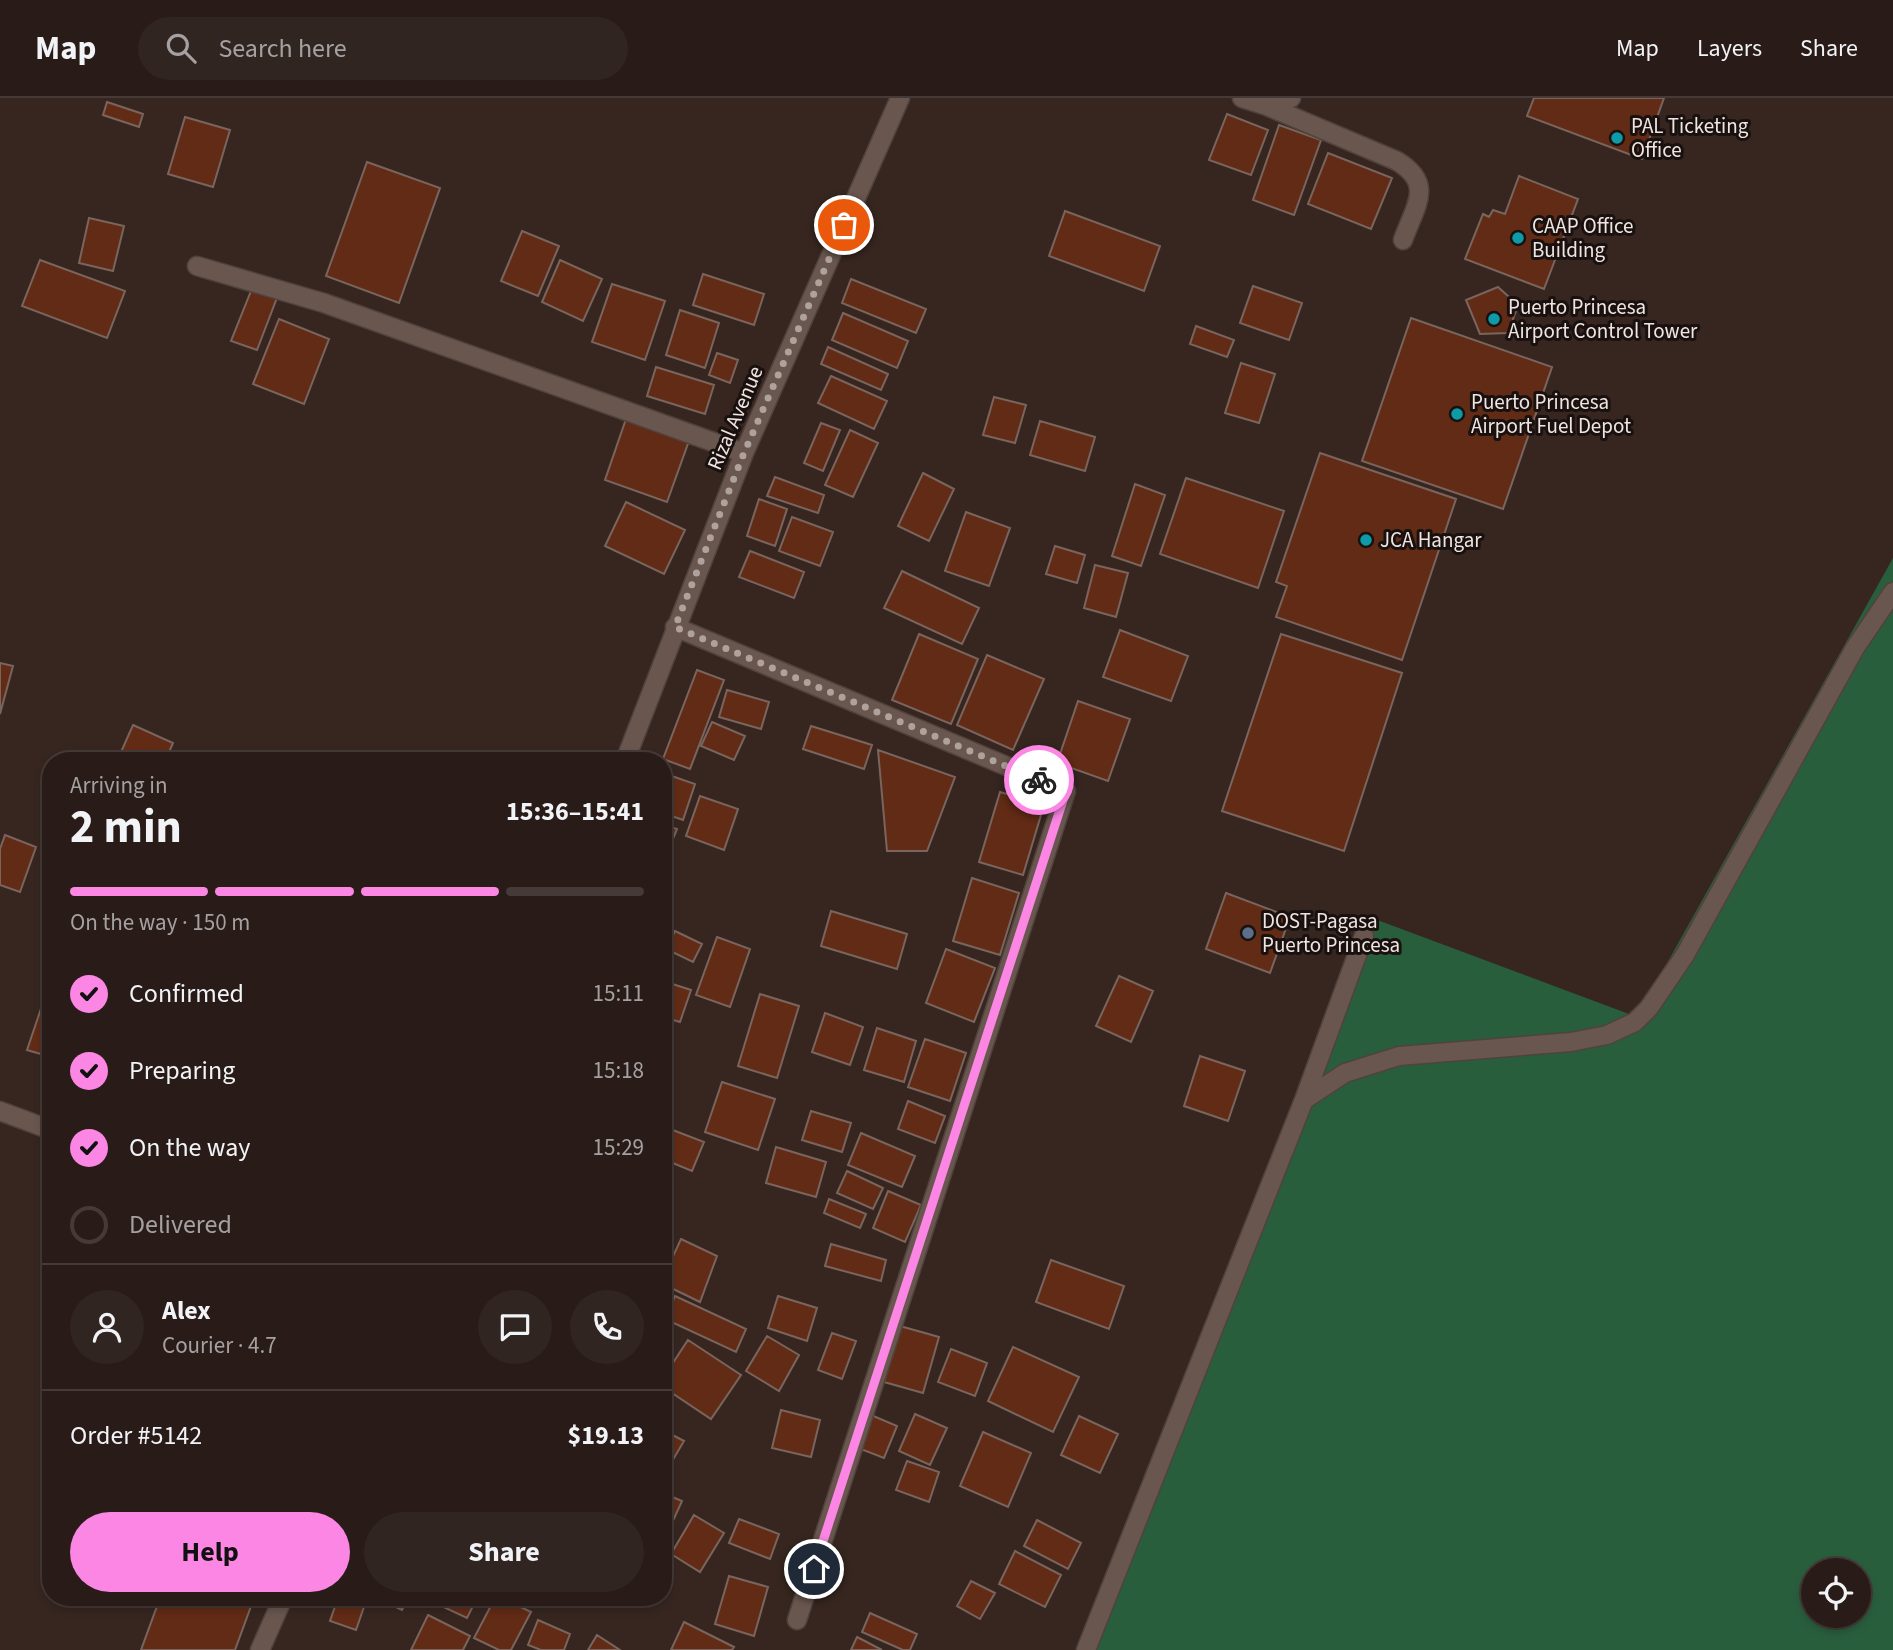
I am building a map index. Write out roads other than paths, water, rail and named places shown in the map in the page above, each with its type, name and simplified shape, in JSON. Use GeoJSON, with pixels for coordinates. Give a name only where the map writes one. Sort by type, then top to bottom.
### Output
{"type":"FeatureCollection","features":[{"type":"Feature","properties":{"kind":"street","name":"Rizal Avenue"},"geometry":{"type":"LineString","coordinates":[[628,752],[744,453],[900,98]]}},
{"type":"Feature","properties":{"kind":"street"},"geometry":{"type":"LineString","coordinates":[[1242,98],[1397,161],[1409,169],[1418,179],[1420,192],[1403,240]]}},
{"type":"Feature","properties":{"kind":"street"},"geometry":{"type":"LineString","coordinates":[[1267,106],[1291,98]]}},
{"type":"Feature","properties":{"kind":"street"},"geometry":{"type":"LineString","coordinates":[[197,265],[324,303],[744,453]]}},
{"type":"Feature","properties":{"kind":"street"},"geometry":{"type":"LineString","coordinates":[[1304,1100],[1345,1073],[1399,1056],[1571,1042],[1607,1035],[1635,1022],[1649,1008],[1685,955],[1855,648],[1893,592]]}},
{"type":"Feature","properties":{"kind":"street"},"geometry":{"type":"LineString","coordinates":[[675,627],[1066,791],[797,1620]]}},
{"type":"Feature","properties":{"kind":"street"},"geometry":{"type":"LineString","coordinates":[[1086,1650],[1304,1100],[1364,936]]}},
{"type":"Feature","properties":{"kind":"street"},"geometry":{"type":"LineString","coordinates":[[0,1111],[42,1127]]}},
{"type":"Feature","properties":{"kind":"street"},"geometry":{"type":"LineString","coordinates":[[260,1650],[279,1606]]}},
{"type":"Feature","properties":{"kind":"place","name":"PAL Ticketing Office"},"geometry":{"type":"Point","coordinates":[1617,138]}},
{"type":"Feature","properties":{"kind":"place","name":"CAAP Office Building"},"geometry":{"type":"Point","coordinates":[1518,238]}},
{"type":"Feature","properties":{"kind":"place","name":"Puerto Princesa Airport Control Tower"},"geometry":{"type":"Point","coordinates":[1494,319]}},
{"type":"Feature","properties":{"kind":"place","name":"Puerto Princesa Airport Fuel Depot"},"geometry":{"type":"Point","coordinates":[1457,414]}},
{"type":"Feature","properties":{"kind":"place","name":"JCA Hangar"},"geometry":{"type":"Point","coordinates":[1366,540]}},
{"type":"Feature","properties":{"kind":"place","name":"DOST-Pagasa Puerto Princesa"},"geometry":{"type":"Point","coordinates":[1248,933]}}]}
